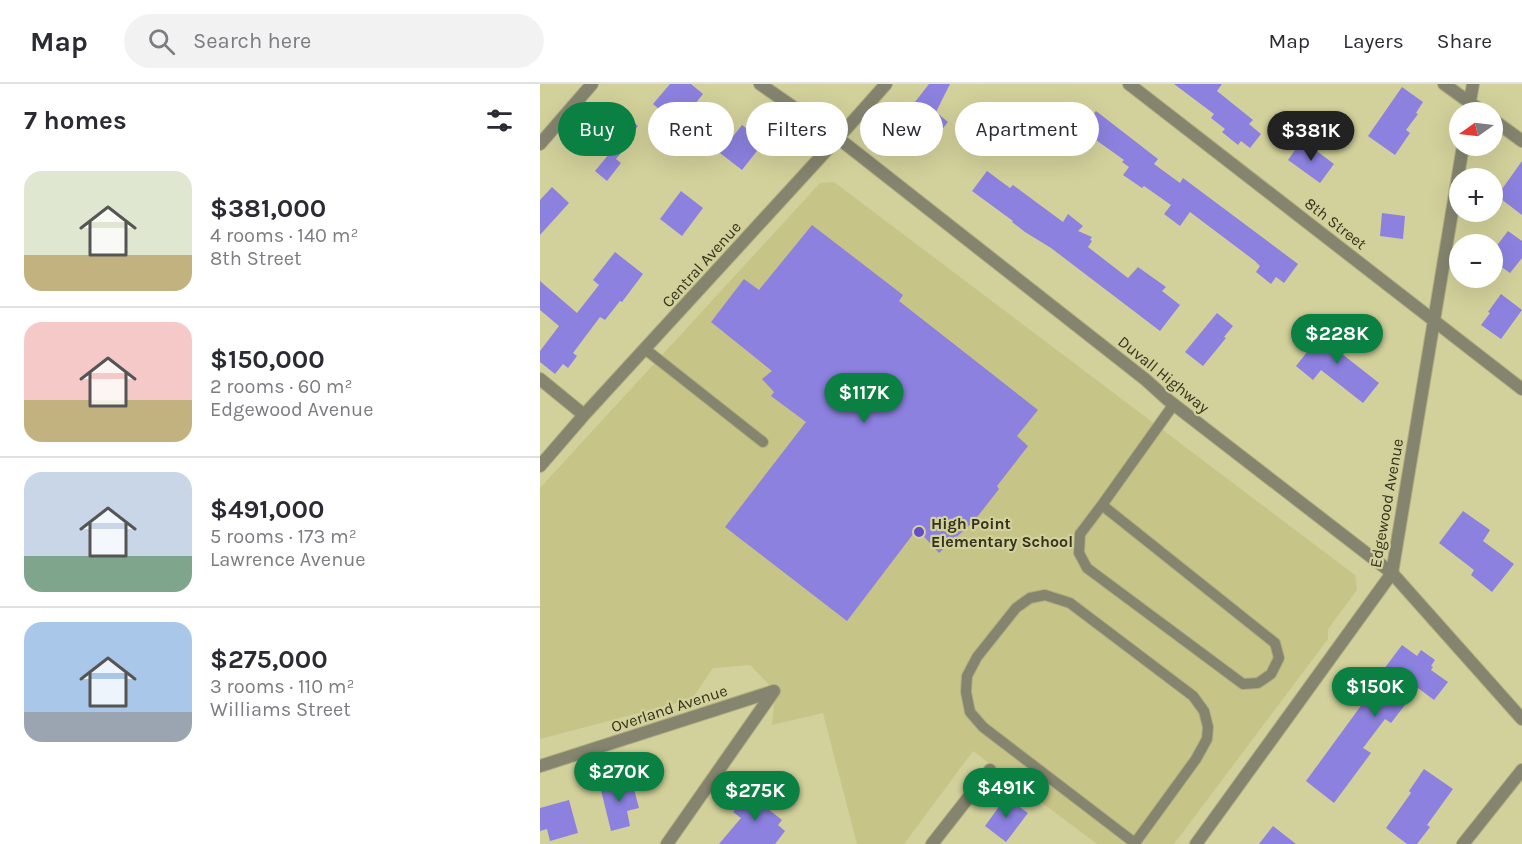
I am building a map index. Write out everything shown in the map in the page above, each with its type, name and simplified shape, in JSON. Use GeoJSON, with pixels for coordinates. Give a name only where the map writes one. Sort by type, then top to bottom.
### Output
{"type":"FeatureCollection","features":[{"type":"Feature","properties":{"kind":"street"},"geometry":{"type":"LineString","coordinates":[[540,144],[592,84]]}},
{"type":"Feature","properties":{"kind":"street","name":"Duvall Highway"},"geometry":{"type":"LineString","coordinates":[[759,84],[785,102]]}},
{"type":"Feature","properties":{"kind":"street","name":"Central Avenue"},"geometry":{"type":"LineString","coordinates":[[848,127],[886,84]]}},
{"type":"Feature","properties":{"kind":"street","name":"8th Street"},"geometry":{"type":"LineString","coordinates":[[1129,84],[1522,390]]}},
{"type":"Feature","properties":{"kind":"street"},"geometry":{"type":"LineString","coordinates":[[1444,84],[1464,102]]}},
{"type":"Feature","properties":{"kind":"street"},"geometry":{"type":"LineString","coordinates":[[1470,102],[1473,84]]}},
{"type":"Feature","properties":{"kind":"street"},"geometry":{"type":"LineString","coordinates":[[1503,127],[1522,141]]}},
{"type":"Feature","properties":{"kind":"street","name":"Duvall Highway"},"geometry":{"type":"LineString","coordinates":[[848,146],[1146,380],[1173,404],[1392,573],[1522,719]]}},
{"type":"Feature","properties":{"kind":"street","name":"Central Avenue"},"geometry":{"type":"LineString","coordinates":[[540,466],[822,156]]}},
{"type":"Feature","properties":{"kind":"street","name":"Edgewood Avenue"},"geometry":{"type":"LineString","coordinates":[[1196,844],[1392,573],[1461,156]]}},
{"type":"Feature","properties":{"kind":"street"},"geometry":{"type":"LineString","coordinates":[[540,379],[584,415]]}},
{"type":"Feature","properties":{"kind":"street","name":"Overland Avenue"},"geometry":{"type":"LineString","coordinates":[[540,766],[774,691],[667,844]]}},
{"type":"Feature","properties":{"kind":"street"},"geometry":{"type":"LineString","coordinates":[[932,844],[990,770]]}},
{"type":"Feature","properties":{"kind":"street"},"geometry":{"type":"LineString","coordinates":[[1463,844],[1522,770]]}},
{"type":"Feature","properties":{"kind":"lane"},"geometry":{"type":"LineString","coordinates":[[645,349],[763,442]]}},
{"type":"Feature","properties":{"kind":"lane"},"geometry":{"type":"LineString","coordinates":[[1102,505],[1275,644],[1279,658],[1272,674],[1258,683],[1243,684],[1087,568],[1078,553],[1080,534],[1173,404]]}},
{"type":"Feature","properties":{"kind":"lane"},"geometry":{"type":"LineString","coordinates":[[1045,595],[1070,603],[1193,696],[1204,711],[1208,727],[1207,739],[1196,759],[1136,844],[983,727],[970,712],[966,692],[967,676],[977,657],[1016,608],[1030,598],[1045,595]]}},
{"type":"Feature","properties":{"kind":"shaded area","name":"High Point Elementary School"},"geometry":{"type":"Polygon","coordinates":[[[834,182],[1355,575],[1357,590],[1328,629],[1328,639],[1174,844],[1097,844],[973,751],[904,844],[857,844],[823,713],[772,725],[775,691],[750,665],[713,668],[692,699],[540,739],[540,488],[820,183],[834,182]]]}},
{"type":"Feature","properties":{"kind":"building"},"geometry":{"type":"Polygon","coordinates":[[[670,84],[691,84],[703,94],[697,102],[655,102],[670,84]]]}},
{"type":"Feature","properties":{"kind":"building"},"geometry":{"type":"Polygon","coordinates":[[[929,84],[950,84],[941,102],[915,102],[929,84]]]}},
{"type":"Feature","properties":{"kind":"building"},"geometry":{"type":"Polygon","coordinates":[[[1174,84],[1222,84],[1217,91],[1253,120],[1249,124],[1261,134],[1250,148],[1241,141],[1238,145],[1222,132],[1225,129],[1211,118],[1214,114],[1174,84]]]}},
{"type":"Feature","properties":{"kind":"building"},"geometry":{"type":"Polygon","coordinates":[[[1402,87],[1423,102],[1416,113],[1418,114],[1406,130],[1410,133],[1395,155],[1368,136],[1402,87]]]}},
{"type":"Feature","properties":{"kind":"building"},"geometry":{"type":"Polygon","coordinates":[[[1099,113],[1158,159],[1154,164],[1180,183],[1183,178],[1298,264],[1284,283],[1276,277],[1271,284],[1256,272],[1260,266],[1255,261],[1190,212],[1180,226],[1164,214],[1171,205],[1144,186],[1142,188],[1123,175],[1129,167],[1122,162],[1124,160],[1099,142],[1099,113]]]}},
{"type":"Feature","properties":{"kind":"building"},"geometry":{"type":"Polygon","coordinates":[[[943,118],[948,122],[943,128],[943,118]]]}},
{"type":"Feature","properties":{"kind":"building"},"geometry":{"type":"Polygon","coordinates":[[[742,125],[746,128],[746,156],[753,156],[742,170],[724,156],[734,156],[734,135],[742,125]]]}},
{"type":"Feature","properties":{"kind":"building"},"geometry":{"type":"Polygon","coordinates":[[[1302,140],[1334,164],[1320,183],[1288,160],[1302,140]]]}},
{"type":"Feature","properties":{"kind":"building"},"geometry":{"type":"Polygon","coordinates":[[[607,156],[618,156],[616,159],[621,163],[607,181],[595,171],[607,156]]]}},
{"type":"Feature","properties":{"kind":"building"},"geometry":{"type":"Polygon","coordinates":[[[1522,161],[1522,215],[1503,201],[1503,188],[1522,161]]]}},
{"type":"Feature","properties":{"kind":"building"},"geometry":{"type":"Polygon","coordinates":[[[987,171],[1010,188],[1013,185],[1063,222],[1068,214],[1083,226],[1078,231],[1092,237],[1088,247],[1128,278],[1138,267],[1166,287],[1162,291],[1180,305],[1160,331],[972,191],[987,171]]]}},
{"type":"Feature","properties":{"kind":"building"},"geometry":{"type":"Polygon","coordinates":[[[552,187],[569,203],[540,235],[540,200],[552,187]]]}},
{"type":"Feature","properties":{"kind":"building"},"geometry":{"type":"Polygon","coordinates":[[[681,191],[703,208],[682,236],[660,219],[681,191]]]}},
{"type":"Feature","properties":{"kind":"building"},"geometry":{"type":"Polygon","coordinates":[[[1382,213],[1405,216],[1403,239],[1380,236],[1382,213]]]}},
{"type":"Feature","properties":{"kind":"building","name":"High Point Elementary School"},"geometry":{"type":"Polygon","coordinates":[[[812,225],[903,295],[899,301],[1038,410],[1017,436],[1028,446],[974,521],[939,553],[917,529],[847,621],[725,527],[806,422],[771,396],[774,392],[762,379],[772,371],[711,322],[744,279],[759,290],[812,225]]]}},
{"type":"Feature","properties":{"kind":"building"},"geometry":{"type":"Polygon","coordinates":[[[1508,231],[1522,241],[1522,258],[1510,273],[1503,268],[1503,238],[1508,231]]]}},
{"type":"Feature","properties":{"kind":"building"},"geometry":{"type":"Polygon","coordinates":[[[615,252],[643,274],[605,320],[600,317],[573,353],[577,356],[568,368],[563,364],[555,374],[540,362],[540,351],[559,326],[540,310],[540,281],[577,313],[599,285],[593,280],[615,252]]]}},
{"type":"Feature","properties":{"kind":"building"},"geometry":{"type":"Polygon","coordinates":[[[1501,294],[1522,310],[1501,339],[1481,325],[1501,294]]]}},
{"type":"Feature","properties":{"kind":"building"},"geometry":{"type":"Polygon","coordinates":[[[1217,313],[1233,326],[1203,366],[1185,352],[1217,313]]]}},
{"type":"Feature","properties":{"kind":"building"},"geometry":{"type":"Polygon","coordinates":[[[1329,324],[1347,339],[1337,350],[1379,383],[1363,403],[1321,370],[1313,380],[1296,366],[1329,324]]]}},
{"type":"Feature","properties":{"kind":"building"},"geometry":{"type":"Polygon","coordinates":[[[1463,511],[1490,530],[1483,541],[1514,564],[1492,592],[1471,575],[1474,570],[1439,543],[1463,511]]]}},
{"type":"Feature","properties":{"kind":"building"},"geometry":{"type":"Polygon","coordinates":[[[1402,645],[1417,656],[1421,650],[1435,660],[1431,670],[1448,682],[1434,700],[1418,688],[1391,723],[1385,719],[1363,748],[1371,753],[1334,803],[1306,781],[1363,703],[1360,701],[1402,645]]]}},
{"type":"Feature","properties":{"kind":"building"},"geometry":{"type":"Polygon","coordinates":[[[1424,769],[1453,789],[1427,825],[1430,827],[1417,844],[1407,844],[1386,828],[1411,793],[1409,791],[1424,769]]]}},
{"type":"Feature","properties":{"kind":"building"},"geometry":{"type":"Polygon","coordinates":[[[631,778],[639,808],[627,811],[630,826],[611,831],[600,786],[631,778]]]}},
{"type":"Feature","properties":{"kind":"building"},"geometry":{"type":"Polygon","coordinates":[[[754,784],[770,796],[763,805],[782,820],[778,825],[785,831],[775,844],[719,844],[741,818],[733,812],[754,784]]]}},
{"type":"Feature","properties":{"kind":"building"},"geometry":{"type":"Polygon","coordinates":[[[1006,797],[1028,813],[1006,842],[985,826],[1006,797]]]}},
{"type":"Feature","properties":{"kind":"building"},"geometry":{"type":"Polygon","coordinates":[[[569,800],[578,833],[550,841],[547,829],[540,831],[540,808],[569,800]]]}},
{"type":"Feature","properties":{"kind":"building"},"geometry":{"type":"Polygon","coordinates":[[[1273,826],[1296,844],[1259,844],[1273,826]]]}},
{"type":"Feature","properties":{"kind":"place","name":"High Point Elementary School"},"geometry":{"type":"Point","coordinates":[919,532]}}]}
